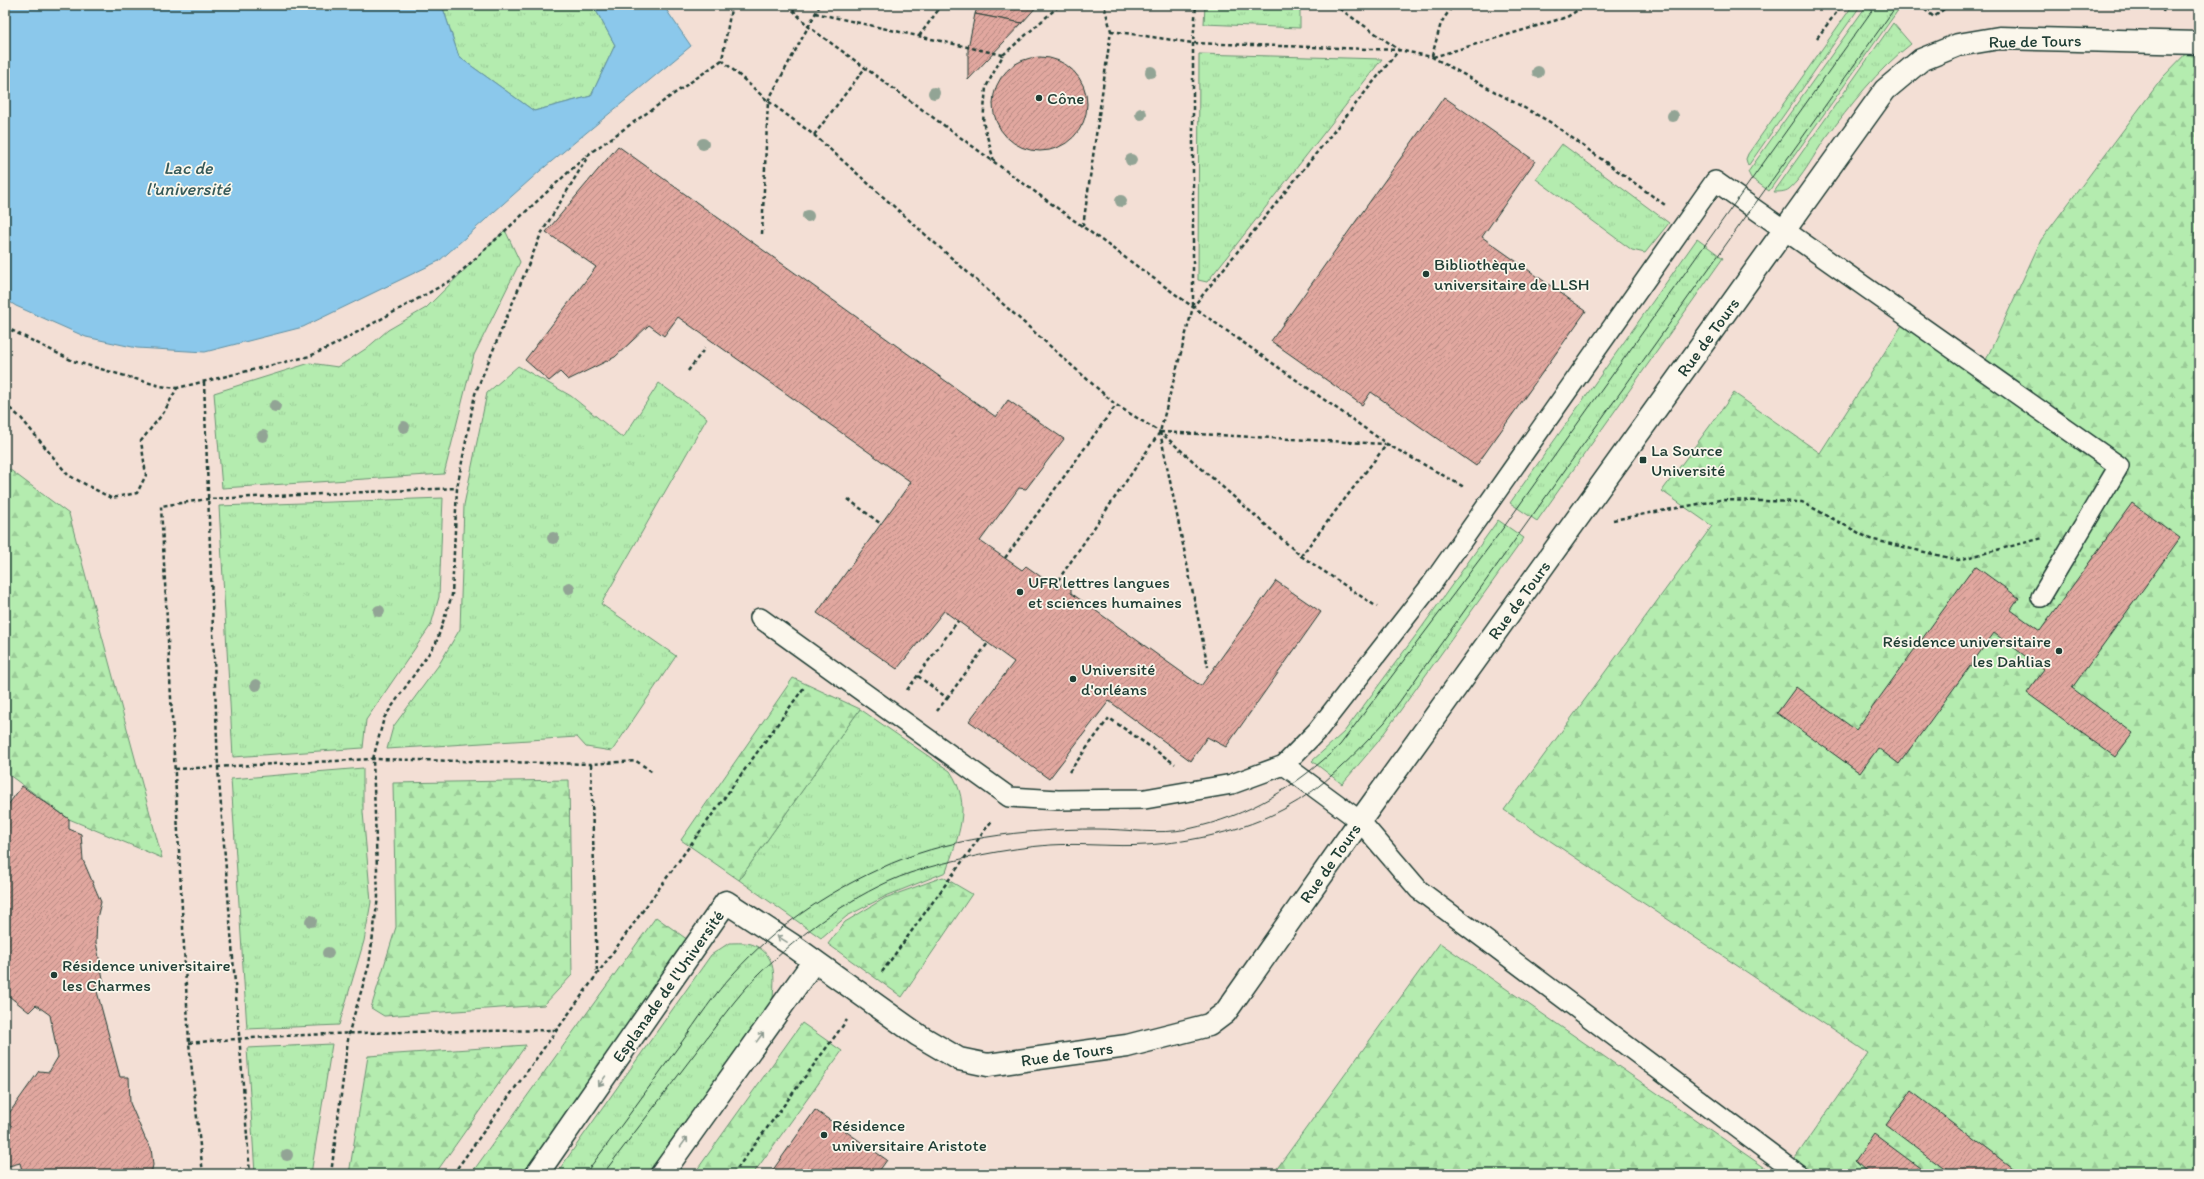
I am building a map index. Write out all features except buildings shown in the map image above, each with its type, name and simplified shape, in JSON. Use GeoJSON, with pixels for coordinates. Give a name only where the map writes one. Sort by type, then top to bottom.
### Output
{"type":"FeatureCollection","features":[{"type":"Feature","properties":{"kind":"street","name":"Rue de Tours"},"geometry":{"type":"LineString","coordinates":[[814,960],[918,1035],[958,1059],[988,1065],[1127,1046],[1209,1025],[1224,1013],[1884,90],[1920,60],[1958,44],[1999,38],[2199,44]]}},
{"type":"Feature","properties":{"kind":"street","name":"Esplanade de l'Université"},"geometry":{"type":"LineString","coordinates":[[537,1174],[726,902],[814,960]]}},
{"type":"Feature","properties":{"kind":"street"},"geometry":{"type":"LineString","coordinates":[[662,1174],[814,960]]}},
{"type":"Feature","properties":{"kind":"lane"},"geometry":{"type":"LineString","coordinates":[[760,618],[1009,797],[1058,800],[1145,799],[1232,784],[1284,765],[1317,731],[1431,585],[1715,181],[2119,466],[2041,598]]}},
{"type":"Feature","properties":{"kind":"lane"},"geometry":{"type":"LineString","coordinates":[[1284,765],[1360,821],[1419,890],[1798,1174]]}},
{"type":"Feature","properties":{"kind":"path"},"geometry":{"type":"LineString","coordinates":[[5,327],[74,360],[160,386],[177,388],[310,356],[339,342],[452,280],[590,153],[722,60],[731,9],[729,5]]}},
{"type":"Feature","properties":{"kind":"path"},"geometry":{"type":"LineString","coordinates":[[788,5],[809,27],[1193,307],[1387,444],[1489,502]]}},
{"type":"Feature","properties":{"kind":"path"},"geometry":{"type":"LineString","coordinates":[[762,234],[768,101],[820,5]]}},
{"type":"Feature","properties":{"kind":"path"},"geometry":{"type":"LineString","coordinates":[[919,36],[942,5]]}},
{"type":"Feature","properties":{"kind":"path"},"geometry":{"type":"LineString","coordinates":[[995,162],[983,122],[986,88],[1003,55],[1060,5]]}},
{"type":"Feature","properties":{"kind":"path"},"geometry":{"type":"LineString","coordinates":[[1083,226],[1111,31],[1104,5]]}},
{"type":"Feature","properties":{"kind":"path"},"geometry":{"type":"LineString","coordinates":[[1054,586],[1160,432],[1193,307],[1193,43],[1196,5]]}},
{"type":"Feature","properties":{"kind":"path"},"geometry":{"type":"LineString","coordinates":[[1334,5],[1399,50]]}},
{"type":"Feature","properties":{"kind":"path"},"geometry":{"type":"LineString","coordinates":[[1432,57],[1441,23],[1453,5]]}},
{"type":"Feature","properties":{"kind":"path"},"geometry":{"type":"LineString","coordinates":[[1432,57],[1567,17],[1586,5]]}},
{"type":"Feature","properties":{"kind":"path"},"geometry":{"type":"LineString","coordinates":[[1817,38],[1842,5]]}},
{"type":"Feature","properties":{"kind":"path"},"geometry":{"type":"LineString","coordinates":[[1918,5],[1934,18],[1949,5]]}},
{"type":"Feature","properties":{"kind":"path"},"geometry":{"type":"LineString","coordinates":[[2163,12],[2165,5]]}},
{"type":"Feature","properties":{"kind":"path"},"geometry":{"type":"LineString","coordinates":[[815,13],[1003,55]]}},
{"type":"Feature","properties":{"kind":"path"},"geometry":{"type":"LineString","coordinates":[[1111,31],[1193,43],[1399,50],[1432,57],[1550,122],[1668,207]]}},
{"type":"Feature","properties":{"kind":"path"},"geometry":{"type":"LineString","coordinates":[[1193,307],[1399,50]]}},
{"type":"Feature","properties":{"kind":"path"},"geometry":{"type":"LineString","coordinates":[[722,60],[768,101],[814,135],[1116,405],[1160,432],[1301,556],[1400,623]]}},
{"type":"Feature","properties":{"kind":"path"},"geometry":{"type":"LineString","coordinates":[[814,135],[865,68]]}},
{"type":"Feature","properties":{"kind":"path"},"geometry":{"type":"LineString","coordinates":[[331,1174],[349,1032],[369,965],[378,897],[373,759],[384,718],[436,643],[452,595],[457,488],[475,394],[541,234],[590,153]]}},
{"type":"Feature","properties":{"kind":"path"},"geometry":{"type":"LineString","coordinates":[[688,371],[705,348]]}},
{"type":"Feature","properties":{"kind":"path"},"geometry":{"type":"LineString","coordinates":[[204,382],[218,768],[250,1174]]}},
{"type":"Feature","properties":{"kind":"path"},"geometry":{"type":"LineString","coordinates":[[5,404],[21,418],[68,475],[111,498],[137,493],[146,475],[141,441],[164,412],[177,388]]}},
{"type":"Feature","properties":{"kind":"path"},"geometry":{"type":"LineString","coordinates":[[1005,558],[1116,405]]}},
{"type":"Feature","properties":{"kind":"path"},"geometry":{"type":"LineString","coordinates":[[1160,432],[1387,444]]}},
{"type":"Feature","properties":{"kind":"path"},"geometry":{"type":"LineString","coordinates":[[1160,432],[1208,667]]}},
{"type":"Feature","properties":{"kind":"path"},"geometry":{"type":"LineString","coordinates":[[1301,556],[1387,444]]}},
{"type":"Feature","properties":{"kind":"path"},"geometry":{"type":"LineString","coordinates":[[203,1174],[189,1043],[161,506],[208,499],[457,488]]}},
{"type":"Feature","properties":{"kind":"path"},"geometry":{"type":"LineString","coordinates":[[848,499],[881,524]]}},
{"type":"Feature","properties":{"kind":"path"},"geometry":{"type":"LineString","coordinates":[[1607,522],[1720,500],[1802,502],[1870,539],[1958,560],[2081,528]]}},
{"type":"Feature","properties":{"kind":"path"},"geometry":{"type":"LineString","coordinates":[[891,711],[958,621]]}},
{"type":"Feature","properties":{"kind":"path"},"geometry":{"type":"LineString","coordinates":[[922,733],[988,642]]}},
{"type":"Feature","properties":{"kind":"path"},"geometry":{"type":"LineString","coordinates":[[453,1174],[822,662]]}},
{"type":"Feature","properties":{"kind":"path"},"geometry":{"type":"LineString","coordinates":[[918,676],[947,698]]}},
{"type":"Feature","properties":{"kind":"path"},"geometry":{"type":"LineString","coordinates":[[1064,778],[1109,718],[1180,767]]}},
{"type":"Feature","properties":{"kind":"path"},"geometry":{"type":"LineString","coordinates":[[175,769],[373,759],[591,764],[636,761],[653,772]]}},
{"type":"Feature","properties":{"kind":"path"},"geometry":{"type":"LineString","coordinates":[[591,764],[597,975]]}},
{"type":"Feature","properties":{"kind":"path"},"geometry":{"type":"LineString","coordinates":[[878,977],[1009,797]]}},
{"type":"Feature","properties":{"kind":"path"},"geometry":{"type":"LineString","coordinates":[[733,1174],[850,1016]]}},
{"type":"Feature","properties":{"kind":"path"},"geometry":{"type":"LineString","coordinates":[[189,1043],[239,1038],[349,1032],[557,1030]]}},
{"type":"Feature","properties":{"kind":"shaded area"},"geometry":{"type":"Polygon","coordinates":[[[5,5],[2199,5],[2199,1174],[5,1174],[5,5]]]}},
{"type":"Feature","properties":{"kind":"green space"},"geometry":{"type":"Polygon","coordinates":[[[442,5],[593,5],[615,45],[591,96],[534,111],[459,57],[442,5]]]}},
{"type":"Feature","properties":{"kind":"green space"},"geometry":{"type":"Polygon","coordinates":[[[1205,5],[1300,5],[1300,28],[1204,24],[1205,5]]]}},
{"type":"Feature","properties":{"kind":"green space"},"geometry":{"type":"Polygon","coordinates":[[[1853,5],[1861,5],[1748,166],[1746,159],[1748,154],[1853,5]]]}},
{"type":"Feature","properties":{"kind":"green space"},"geometry":{"type":"Polygon","coordinates":[[[1867,5],[1901,6],[1769,191],[1751,178],[1748,172],[1867,5]]]}},
{"type":"Feature","properties":{"kind":"green space"},"geometry":{"type":"Polygon","coordinates":[[[1893,23],[1911,44],[1887,65],[1855,101],[1825,139],[1794,185],[1786,191],[1774,192],[1893,23]]]}},
{"type":"Feature","properties":{"kind":"green space"},"geometry":{"type":"Polygon","coordinates":[[[2196,43],[2199,43],[2199,1174],[1784,1174],[1868,1053],[1504,810],[1712,526],[1662,491],[1734,393],[1820,453],[1904,322],[1981,371],[2041,240],[2163,77],[2196,43]]]}},
{"type":"Feature","properties":{"kind":"green space"},"geometry":{"type":"Polygon","coordinates":[[[1199,54],[1382,59],[1207,282],[1198,280],[1199,54]]]}},
{"type":"Feature","properties":{"kind":"green space"},"geometry":{"type":"Polygon","coordinates":[[[1562,144],[1669,223],[1645,253],[1632,250],[1536,179],[1562,144]]]}},
{"type":"Feature","properties":{"kind":"green space"},"geometry":{"type":"Polygon","coordinates":[[[505,230],[520,262],[474,355],[444,474],[222,488],[214,393],[310,363],[338,367],[367,348],[388,330],[426,308],[505,230]]]}},
{"type":"Feature","properties":{"kind":"green space"},"geometry":{"type":"Polygon","coordinates":[[[1697,239],[1723,258],[1537,521],[1510,503],[1697,239]]]}},
{"type":"Feature","properties":{"kind":"green space"},"geometry":{"type":"Polygon","coordinates":[[[518,366],[571,396],[623,438],[659,383],[707,418],[601,604],[676,656],[612,751],[586,747],[577,737],[387,749],[393,727],[438,666],[460,629],[464,505],[487,393],[518,366]]]}},
{"type":"Feature","properties":{"kind":"green space"},"geometry":{"type":"Polygon","coordinates":[[[5,466],[69,514],[162,858],[69,819],[5,772],[5,466]]]}},
{"type":"Feature","properties":{"kind":"green space"},"geometry":{"type":"Polygon","coordinates":[[[443,498],[439,597],[431,625],[366,720],[363,748],[233,757],[219,506],[443,498]]]}},
{"type":"Feature","properties":{"kind":"green space"},"geometry":{"type":"Polygon","coordinates":[[[1498,520],[1524,538],[1377,743],[1342,784],[1312,761],[1344,732],[1422,627],[1498,520]]]}},
{"type":"Feature","properties":{"kind":"green space"},"geometry":{"type":"Polygon","coordinates":[[[793,678],[860,709],[739,880],[681,840],[793,678]]]}},
{"type":"Feature","properties":{"kind":"green space"},"geometry":{"type":"Polygon","coordinates":[[[860,709],[950,771],[961,796],[962,809],[959,833],[946,872],[886,896],[847,916],[821,938],[739,880],[860,709]]]}},
{"type":"Feature","properties":{"kind":"green space"},"geometry":{"type":"Polygon","coordinates":[[[363,768],[363,812],[371,902],[364,941],[339,1025],[247,1029],[231,779],[363,768]]]}},
{"type":"Feature","properties":{"kind":"green space"},"geometry":{"type":"Polygon","coordinates":[[[569,780],[572,975],[544,1005],[384,1016],[371,1008],[396,927],[393,783],[569,780]]]}},
{"type":"Feature","properties":{"kind":"green space"},"geometry":{"type":"Polygon","coordinates":[[[943,877],[972,894],[902,997],[828,944],[845,922],[885,898],[943,877]]]}},
{"type":"Feature","properties":{"kind":"green space"},"geometry":{"type":"Polygon","coordinates":[[[656,917],[695,945],[531,1174],[471,1174],[656,917]]]}},
{"type":"Feature","properties":{"kind":"green space"},"geometry":{"type":"Polygon","coordinates":[[[729,943],[751,944],[762,950],[767,955],[773,968],[773,999],[647,1174],[556,1174],[711,955],[729,943]]]}},
{"type":"Feature","properties":{"kind":"green space"},"geometry":{"type":"Polygon","coordinates":[[[1440,943],[1774,1174],[1273,1174],[1440,943]]]}},
{"type":"Feature","properties":{"kind":"green space"},"geometry":{"type":"Polygon","coordinates":[[[802,1023],[842,1051],[753,1174],[694,1174],[802,1023]]]}},
{"type":"Feature","properties":{"kind":"green space"},"geometry":{"type":"Polygon","coordinates":[[[332,1044],[311,1174],[255,1174],[247,1048],[332,1044]]]}},
{"type":"Feature","properties":{"kind":"green space"},"geometry":{"type":"Polygon","coordinates":[[[526,1045],[435,1174],[349,1174],[368,1056],[526,1045]]]}},
{"type":"Feature","properties":{"kind":"water","name":"Lac de l'université"},"geometry":{"type":"Polygon","coordinates":[[[5,5],[442,5],[459,57],[534,111],[591,96],[615,45],[593,5],[663,5],[691,46],[540,171],[439,261],[303,327],[205,352],[137,348],[86,337],[16,306],[5,299],[5,5]]]}},
{"type":"Feature","properties":{"kind":"tram line"},"geometry":{"type":"LineString","coordinates":[[585,1174],[713,998],[727,981],[766,941],[783,927],[839,889],[904,858],[930,850],[985,837],[1013,833],[1069,829],[1108,829],[1165,832],[1188,829],[1210,823],[1232,816],[1270,798],[1306,774],[1340,745],[1501,531],[1876,5]]}},
{"type":"Feature","properties":{"kind":"tram line"},"geometry":{"type":"LineString","coordinates":[[603,1174],[742,992],[775,959],[810,929],[869,891],[889,881],[926,868],[998,852],[1050,845],[1146,845],[1181,841],[1217,834],[1268,817],[1299,801],[1326,781],[1385,722],[1897,5]]}},
{"type":"Feature","properties":{"kind":"place","name":"Cône"},"geometry":{"type":"Point","coordinates":[1039,98]}},
{"type":"Feature","properties":{"kind":"place","name":"Bibliothèque universitaire de LLSH"},"geometry":{"type":"Point","coordinates":[1426,274]}},
{"type":"Feature","properties":{"kind":"place","name":"La Source Université"},"geometry":{"type":"Point","coordinates":[1643,460]}},
{"type":"Feature","properties":{"kind":"place","name":"UFR lettres langues et sciences humaines"},"geometry":{"type":"Point","coordinates":[1020,592]}},
{"type":"Feature","properties":{"kind":"place","name":"Résidence universitaire les Dahlias"},"geometry":{"type":"Point","coordinates":[2059,651]}},
{"type":"Feature","properties":{"kind":"place","name":"Université d'orléans"},"geometry":{"type":"Point","coordinates":[1073,679]}},
{"type":"Feature","properties":{"kind":"place","name":"Résidence universitaire les Charmes"},"geometry":{"type":"Point","coordinates":[54,975]}},
{"type":"Feature","properties":{"kind":"place","name":"Résidence universitaire Aristote"},"geometry":{"type":"Point","coordinates":[824,1135]}}]}
